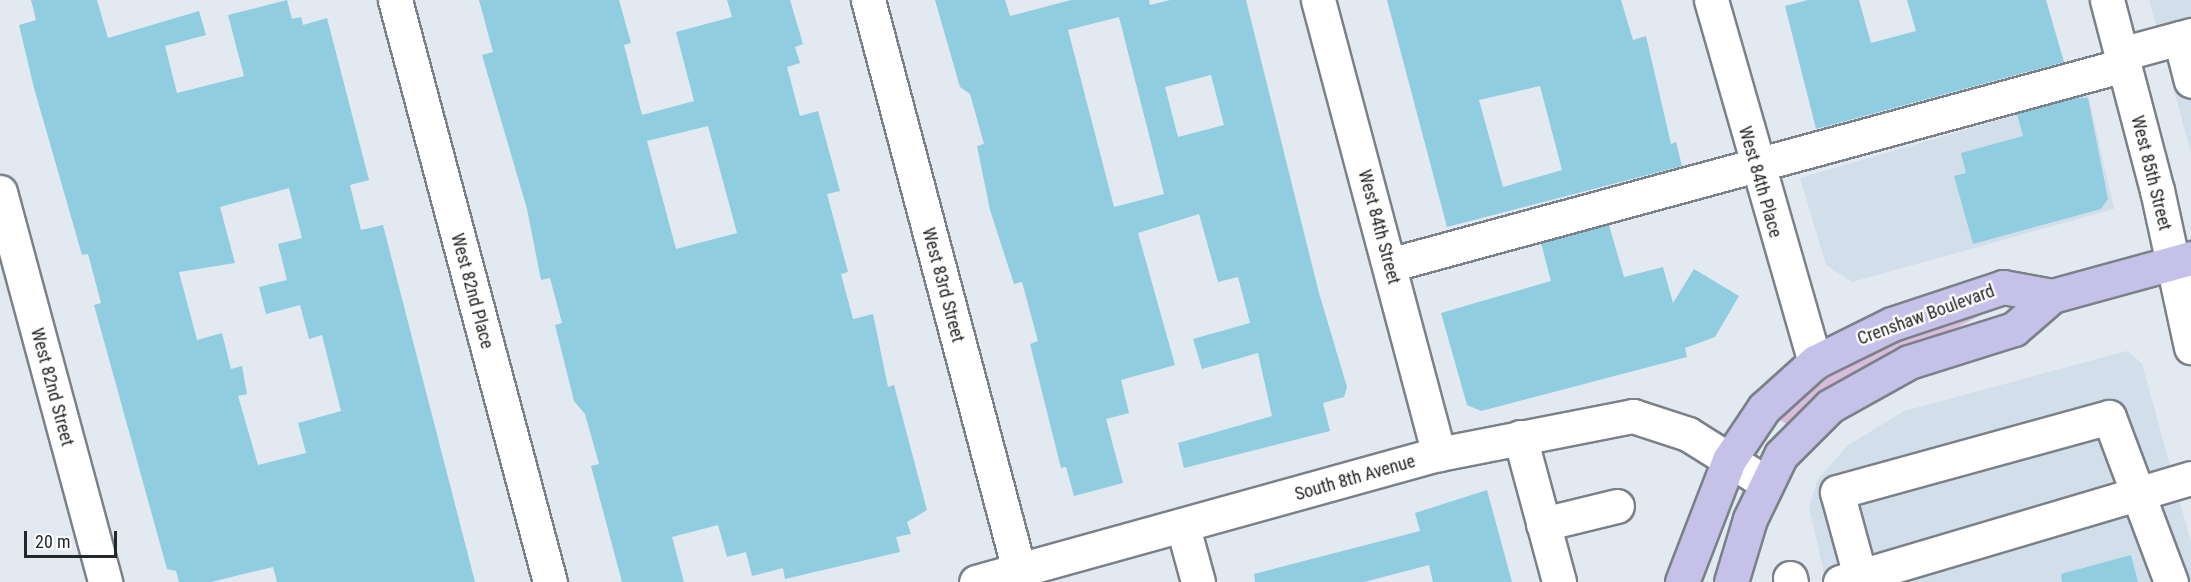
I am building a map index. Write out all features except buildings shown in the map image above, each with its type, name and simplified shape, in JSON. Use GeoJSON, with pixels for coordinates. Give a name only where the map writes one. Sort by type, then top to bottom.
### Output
{"type":"FeatureCollection","features":[{"type":"Feature","properties":{"kind":"main road","name":"Crenshaw Boulevard"},"geometry":{"type":"LineString","coordinates":[[1731,582],[1766,483],[1781,455],[1830,406],[1909,362],[2014,329],[2052,296],[2182,260]]}},
{"type":"Feature","properties":{"kind":"main road","name":"Crenshaw Boulevard"},"geometry":{"type":"LineString","coordinates":[[1682,582],[1729,460],[1764,408],[1815,362],[1892,324],[2003,287],[2052,296]]}},
{"type":"Feature","properties":{"kind":"street","name":"West 82nd Place"},"geometry":{"type":"LineString","coordinates":[[395,0],[550,582]]}},
{"type":"Feature","properties":{"kind":"street","name":"West 83rd Street"},"geometry":{"type":"LineString","coordinates":[[868,0],[1019,570]]}},
{"type":"Feature","properties":{"kind":"street","name":"West 84th Street"},"geometry":{"type":"LineString","coordinates":[[1318,0],[1439,454]]}},
{"type":"Feature","properties":{"kind":"street","name":"West 84th Place"},"geometry":{"type":"LineString","coordinates":[[1711,0],[1754,166],[1815,362]]}},
{"type":"Feature","properties":{"kind":"street","name":"West 85th Street"},"geometry":{"type":"LineString","coordinates":[[2107,0],[2122,59],[2182,260],[2191,347]]}},
{"type":"Feature","properties":{"kind":"street"},"geometry":{"type":"LineString","coordinates":[[1389,265],[1754,166],[2122,59],[2186,37],[2191,81]]}},
{"type":"Feature","properties":{"kind":"street","name":"West 82nd Street"},"geometry":{"type":"LineString","coordinates":[[0,192],[105,582]]}},
{"type":"Feature","properties":{"kind":"street","name":"South 8th Avenue"},"geometry":{"type":"LineString","coordinates":[[976,582],[1439,454],[1634,416],[1688,434],[1766,483]]}},
{"type":"Feature","properties":{"kind":"street"},"geometry":{"type":"LineString","coordinates":[[2171,582],[2137,493],[2109,417],[1837,492],[1849,579],[2137,493],[2191,478]]}},
{"type":"Feature","properties":{"kind":"street"},"geometry":{"type":"LineString","coordinates":[[1520,437],[1558,582]]}},
{"type":"Feature","properties":{"kind":"street"},"geometry":{"type":"LineString","coordinates":[[1543,524],[1617,506]]}},
{"type":"Feature","properties":{"kind":"street"},"geometry":{"type":"LineString","coordinates":[[1183,526],[1198,582]]}},
{"type":"Feature","properties":{"kind":"shaded area"},"geometry":{"type":"Polygon","coordinates":[[[2149,0],[2191,0],[2191,153],[2169,72],[2149,0]]]}},
{"type":"Feature","properties":{"kind":"shaded area"},"geometry":{"type":"Polygon","coordinates":[[[2088,94],[2114,209],[1852,282],[1826,265],[1800,178],[2088,94]]]}},
{"type":"Feature","properties":{"kind":"shaded area"},"geometry":{"type":"Polygon","coordinates":[[[1989,311],[1828,394],[1787,424],[1779,420],[1821,382],[1858,359],[1923,331],[1989,311]]]}},
{"type":"Feature","properties":{"kind":"shaded area"},"geometry":{"type":"Polygon","coordinates":[[[2127,351],[2142,363],[2191,542],[2191,582],[1826,582],[1809,507],[1818,479],[1847,446],[1904,411],[2127,351]]]}}]}
